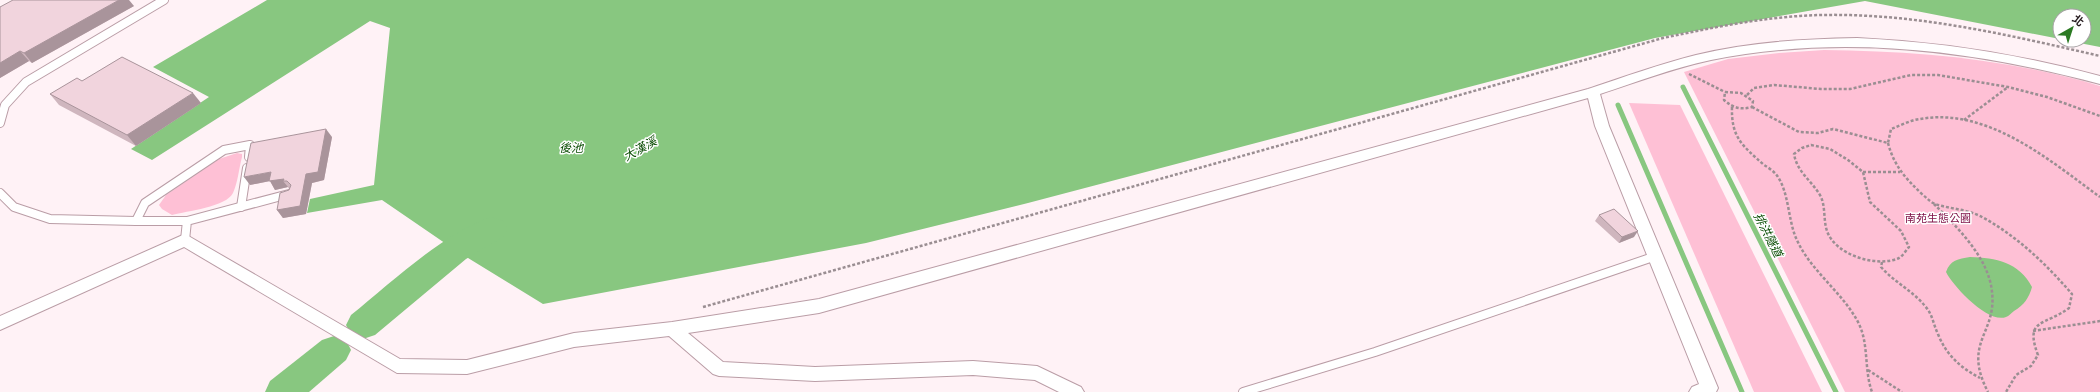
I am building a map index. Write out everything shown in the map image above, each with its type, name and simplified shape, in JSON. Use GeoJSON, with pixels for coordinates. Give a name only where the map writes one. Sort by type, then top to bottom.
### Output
{"type":"FeatureCollection","features":[{"type":"Feature","properties":{"kind":"street"},"geometry":{"type":"LineString","coordinates":[[0,322],[185,240],[397,366],[467,367],[574,340],[672,329],[819,306],[1593,92],[1673,65],[1718,54],[1806,43],[1929,46],[1993,56],[2100,80]]}},
{"type":"Feature","properties":{"kind":"street"},"geometry":{"type":"LineString","coordinates":[[1593,92],[1602,126],[1709,388],[1698,392]]}},
{"type":"Feature","properties":{"kind":"street"},"geometry":{"type":"LineString","coordinates":[[672,329],[719,369],[815,374],[973,368],[1037,373],[1075,392]]}},
{"type":"Feature","properties":{"kind":"lane"},"geometry":{"type":"LineString","coordinates":[[0,123],[5,105],[26,82],[164,0]]}},
{"type":"Feature","properties":{"kind":"lane"},"geometry":{"type":"LineString","coordinates":[[136,221],[146,203],[217,154],[224,150],[254,144],[241,207]]}},
{"type":"Feature","properties":{"kind":"lane"},"geometry":{"type":"LineString","coordinates":[[0,193],[14,207],[50,219],[136,221],[186,221],[290,194]]}},
{"type":"Feature","properties":{"kind":"lane"},"geometry":{"type":"LineString","coordinates":[[185,240],[187,231],[186,221]]}},
{"type":"Feature","properties":{"kind":"lane"},"geometry":{"type":"LineString","coordinates":[[1243,392],[1375,352],[1656,256]]}},
{"type":"Feature","properties":{"kind":"path"},"geometry":{"type":"LineString","coordinates":[[696,309],[1663,38],[1722,25],[1767,19],[1843,15],[1896,20],[2011,36],[2100,56]]}},
{"type":"Feature","properties":{"kind":"path"},"geometry":{"type":"LineString","coordinates":[[1673,65],[1725,92],[1737,91],[1747,95],[1753,101],[1752,107]]}},
{"type":"Feature","properties":{"kind":"path"},"geometry":{"type":"LineString","coordinates":[[1747,95],[1754,88],[1774,86],[1850,89],[1911,75],[1938,75],[2008,87],[2047,98],[2100,116]]}},
{"type":"Feature","properties":{"kind":"path"},"geometry":{"type":"LineString","coordinates":[[1964,120],[2008,87]]}},
{"type":"Feature","properties":{"kind":"path"},"geometry":{"type":"LineString","coordinates":[[1725,92],[1724,100],[1732,107],[1744,109],[1752,107],[1799,132],[1818,133],[1833,129],[1888,144]]}},
{"type":"Feature","properties":{"kind":"path"},"geometry":{"type":"LineString","coordinates":[[1732,107],[1730,122],[1734,136],[1778,178],[1786,200],[1791,227],[1800,247],[1851,312],[1863,334],[1867,369],[1872,392]]}},
{"type":"Feature","properties":{"kind":"path"},"geometry":{"type":"LineString","coordinates":[[1988,392],[1980,378],[1977,365],[1977,354],[1992,304],[1992,291],[1984,268],[1960,229],[1934,204],[1906,182],[1892,161],[1888,144],[1891,129],[1906,120],[1931,117],[1964,120],[1989,126],[2018,140],[2100,197]]}},
{"type":"Feature","properties":{"kind":"path"},"geometry":{"type":"LineString","coordinates":[[1811,145],[1828,148],[1847,158],[1863,172],[1870,202],[1901,231],[1909,247],[1900,258],[1882,262],[1850,252],[1836,244],[1828,233],[1820,195],[1805,178],[1795,163],[1794,154],[1800,148],[1811,145]]}},
{"type":"Feature","properties":{"kind":"path"},"geometry":{"type":"LineString","coordinates":[[1863,172],[1900,172]]}},
{"type":"Feature","properties":{"kind":"path"},"geometry":{"type":"LineString","coordinates":[[1934,204],[1957,208],[1980,217],[2001,229],[2043,263],[2072,294],[2069,308],[2057,317],[2040,323],[2033,331],[2032,339],[2038,355],[2031,366],[2016,375],[2006,392]]}},
{"type":"Feature","properties":{"kind":"path"},"geometry":{"type":"LineString","coordinates":[[1882,262],[1881,267],[1888,275],[1922,302],[1931,313],[1942,344],[1952,358],[1969,372],[1980,378]]}},
{"type":"Feature","properties":{"kind":"path"},"geometry":{"type":"LineString","coordinates":[[2033,331],[2100,322]]}},
{"type":"Feature","properties":{"kind":"path"},"geometry":{"type":"LineString","coordinates":[[1867,369],[1902,392]]}},
{"type":"Feature","properties":{"kind":"green space","name":"南苑生態公園"},"geometry":{"type":"Polygon","coordinates":[[[1824,50],[1894,52],[1964,58],[2032,69],[2100,86],[2100,392],[1845,392],[1684,72],[1728,59],[1779,53],[1824,50]]]}},
{"type":"Feature","properties":{"kind":"green space"},"geometry":{"type":"Polygon","coordinates":[[[1629,103],[1680,105],[1822,392],[1754,392],[1629,103]]]}},
{"type":"Feature","properties":{"kind":"green space"},"geometry":{"type":"Polygon","coordinates":[[[237,153],[242,154],[242,157],[235,189],[229,198],[223,202],[172,215],[162,209],[159,205],[166,195],[219,159],[237,153]]]}},
{"type":"Feature","properties":{"kind":"water","name":"後池"},"geometry":{"type":"Polygon","coordinates":[[[267,0],[2100,0],[2100,47],[2092,45],[2092,8],[2052,8],[2052,37],[1865,1],[1655,38],[1028,203],[866,243],[543,304],[455,250],[382,200],[307,213],[310,199],[374,185],[390,28],[370,21],[152,160],[131,149],[209,97],[153,67],[267,0]]]}},
{"type":"Feature","properties":{"kind":"water"},"geometry":{"type":"Polygon","coordinates":[[[1970,257],[1998,260],[2014,267],[2027,279],[2032,287],[2026,301],[2006,317],[1999,318],[1981,310],[1963,294],[1946,272],[1950,265],[1955,261],[1970,257]]]}},
{"type":"Feature","properties":{"kind":"building"},"geometry":{"type":"Polygon","coordinates":[[[13,0],[119,0],[24,53],[20,51],[0,63],[0,7],[13,0]]]}},
{"type":"Feature","properties":{"kind":"building"},"geometry":{"type":"Polygon","coordinates":[[[122,57],[193,93],[127,135],[50,94],[77,78],[82,81],[122,57]]]}},
{"type":"Feature","properties":{"kind":"building"},"geometry":{"type":"Polygon","coordinates":[[[326,129],[318,172],[306,174],[300,206],[277,210],[280,193],[289,190],[291,185],[287,181],[283,181],[284,179],[269,181],[271,172],[244,177],[251,143],[326,129]]]}},
{"type":"Feature","properties":{"kind":"building"},"geometry":{"type":"Polygon","coordinates":[[[1614,209],[1638,231],[1622,237],[1599,215],[1614,209]]]}},
{"type":"Feature","properties":{"kind":"waterway","name":"排洪隧道"},"geometry":{"type":"LineString","coordinates":[[1683,87],[1836,392]]}},
{"type":"Feature","properties":{"kind":"waterway","name":"排洪隧道"},"geometry":{"type":"LineString","coordinates":[[1618,105],[1742,392]]}},
{"type":"Feature","properties":{"kind":"waterway","name":"大漢溪"},"geometry":{"type":"LineString","coordinates":[[363,325],[455,250],[492,229]]}},
{"type":"Feature","properties":{"kind":"waterway","name":"大漢溪"},"geometry":{"type":"LineString","coordinates":[[283,392],[334,350]]}}]}
